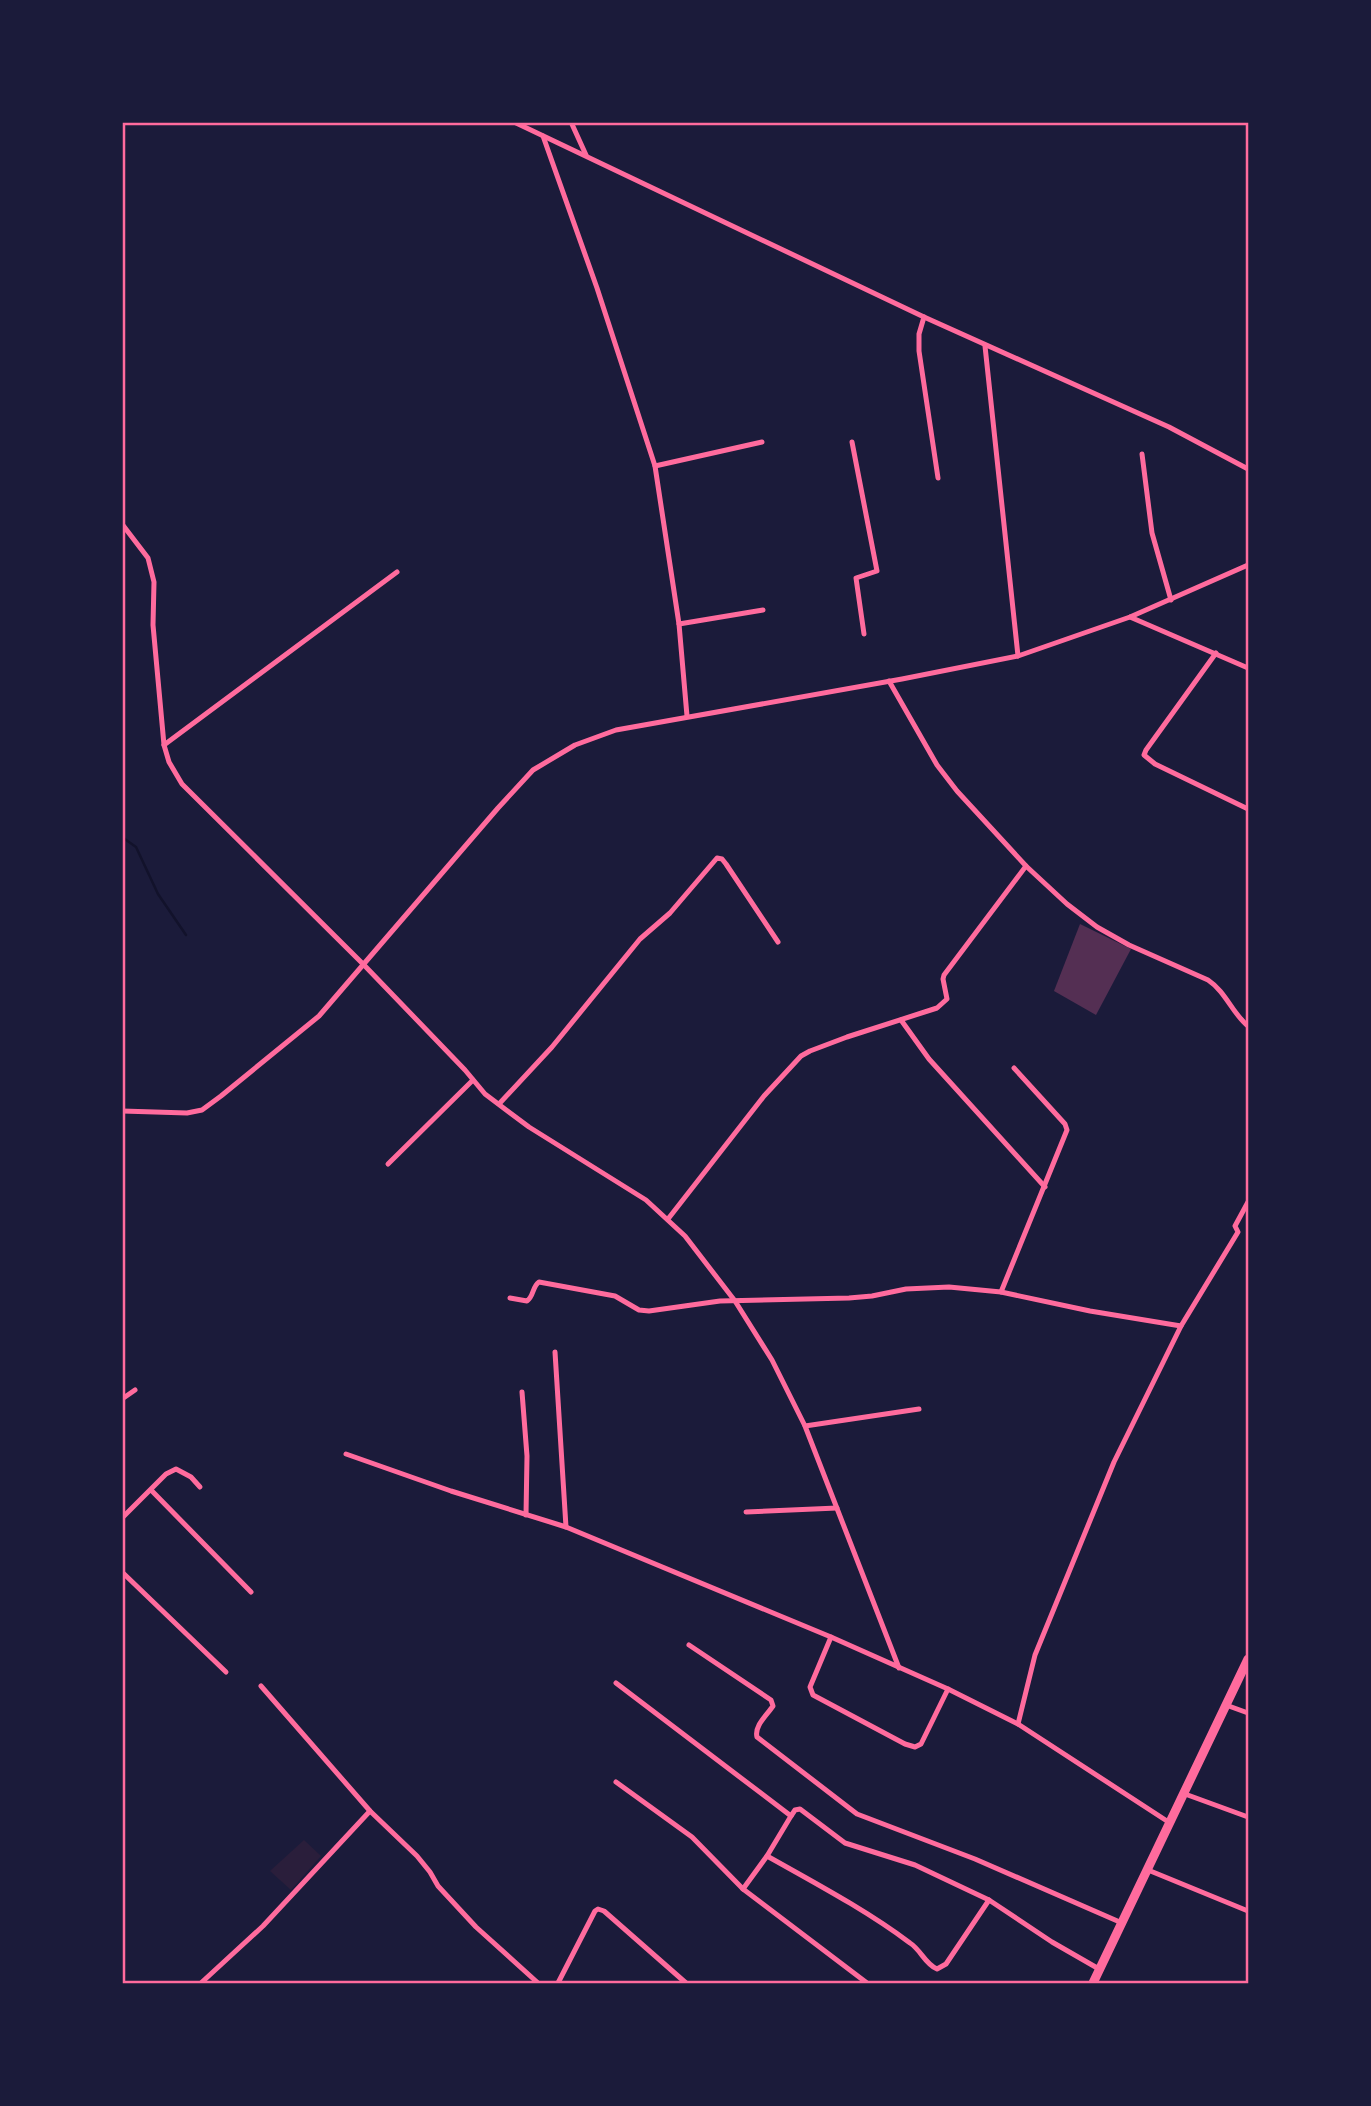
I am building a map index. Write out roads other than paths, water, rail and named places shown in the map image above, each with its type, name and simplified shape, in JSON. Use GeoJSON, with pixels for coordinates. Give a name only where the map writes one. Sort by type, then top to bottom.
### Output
{"type":"FeatureCollection","features":[{"type":"Feature","properties":{"kind":"highway"},"geometry":{"type":"LineString","coordinates":[[1093,1983],[1248,1659]]}},
{"type":"Feature","properties":{"kind":"street"},"geometry":{"type":"LineString","coordinates":[[514,122],[924,317],[1169,427],[1248,469]]}},
{"type":"Feature","properties":{"kind":"street"},"geometry":{"type":"LineString","coordinates":[[571,122],[586,155]]}},
{"type":"Feature","properties":{"kind":"street"},"geometry":{"type":"LineString","coordinates":[[543,136],[597,288],[655,466],[679,624],[687,716]]}},
{"type":"Feature","properties":{"kind":"street"},"geometry":{"type":"LineString","coordinates":[[924,317],[919,334],[919,351],[938,478]]}},
{"type":"Feature","properties":{"kind":"street"},"geometry":{"type":"LineString","coordinates":[[985,345],[1018,656]]}},
{"type":"Feature","properties":{"kind":"street"},"geometry":{"type":"LineString","coordinates":[[655,466],[762,442]]}},
{"type":"Feature","properties":{"kind":"street"},"geometry":{"type":"LineString","coordinates":[[852,442],[877,571],[856,578],[864,634]]}},
{"type":"Feature","properties":{"kind":"street"},"geometry":{"type":"LineString","coordinates":[[1142,454],[1152,533],[1171,600]]}},
{"type":"Feature","properties":{"kind":"street"},"geometry":{"type":"LineString","coordinates":[[122,524],[148,558],[154,582],[153,625],[164,745],[169,762],[182,784],[364,965],[485,1094],[529,1127],[646,1200],[685,1236],[735,1301],[772,1360],[805,1426],[899,1668]]}},
{"type":"Feature","properties":{"kind":"street"},"geometry":{"type":"LineString","coordinates":[[122,1111],[187,1113],[202,1110],[318,1016],[533,770],[575,745],[616,730],[1018,656],[1130,617],[1248,565]]}},
{"type":"Feature","properties":{"kind":"street"},"geometry":{"type":"LineString","coordinates":[[164,745],[397,572]]}},
{"type":"Feature","properties":{"kind":"street"},"geometry":{"type":"LineString","coordinates":[[679,624],[763,610]]}},
{"type":"Feature","properties":{"kind":"street"},"geometry":{"type":"LineString","coordinates":[[1130,617],[1248,668]]}},
{"type":"Feature","properties":{"kind":"street"},"geometry":{"type":"LineString","coordinates":[[1216,653],[1144,755],[1155,764],[1248,808]]}},
{"type":"Feature","properties":{"kind":"street"},"geometry":{"type":"LineString","coordinates":[[889,681],[937,765],[957,791],[1026,866],[1067,904],[1097,927],[1218,987],[1248,1026]]}},
{"type":"Feature","properties":{"kind":"street"},"geometry":{"type":"LineString","coordinates":[[499,1104],[552,1047],[640,939],[670,913],[717,858],[726,864],[778,942]]}},
{"type":"Feature","properties":{"kind":"street"},"geometry":{"type":"LineString","coordinates":[[668,1219],[764,1096],[801,1056],[847,1037],[937,1008],[946,1002],[944,975],[1026,866]]}},
{"type":"Feature","properties":{"kind":"street"},"geometry":{"type":"LineString","coordinates":[[901,1020],[929,1059],[1045,1187]]}},
{"type":"Feature","properties":{"kind":"street"},"geometry":{"type":"LineString","coordinates":[[1001,1292],[1067,1130],[1014,1068]]}},
{"type":"Feature","properties":{"kind":"street"},"geometry":{"type":"LineString","coordinates":[[387,1164],[473,1080]]}},
{"type":"Feature","properties":{"kind":"street"},"geometry":{"type":"LineString","coordinates":[[1018,1724],[1035,1655],[1114,1462],[1181,1326],[1231,1246],[1238,1232],[1235,1226],[1248,1202]]}},
{"type":"Feature","properties":{"kind":"street"},"geometry":{"type":"LineString","coordinates":[[510,1298],[527,1301],[539,1282],[615,1297],[639,1310],[649,1311],[735,1301],[849,1298],[938,1287],[1001,1292],[1090,1311],[1181,1326]]}},
{"type":"Feature","properties":{"kind":"street"},"geometry":{"type":"LineString","coordinates":[[555,1352],[566,1527]]}},
{"type":"Feature","properties":{"kind":"street"},"geometry":{"type":"LineString","coordinates":[[122,1399],[135,1390]]}},
{"type":"Feature","properties":{"kind":"street"},"geometry":{"type":"LineString","coordinates":[[522,1392],[527,1456],[526,1515]]}},
{"type":"Feature","properties":{"kind":"street"},"geometry":{"type":"LineString","coordinates":[[805,1426],[919,1409]]}},
{"type":"Feature","properties":{"kind":"street"},"geometry":{"type":"LineString","coordinates":[[346,1454],[566,1527],[831,1637],[948,1689],[1018,1724],[1171,1823]]}},
{"type":"Feature","properties":{"kind":"street"},"geometry":{"type":"LineString","coordinates":[[122,1518],[166,1474],[176,1468],[191,1477],[200,1487]]}},
{"type":"Feature","properties":{"kind":"street"},"geometry":{"type":"LineString","coordinates":[[150,1490],[251,1592]]}},
{"type":"Feature","properties":{"kind":"street"},"geometry":{"type":"LineString","coordinates":[[746,1512],[837,1508]]}},
{"type":"Feature","properties":{"kind":"street"},"geometry":{"type":"LineString","coordinates":[[122,1572],[226,1672]]}},
{"type":"Feature","properties":{"kind":"street"},"geometry":{"type":"LineString","coordinates":[[831,1637],[810,1687],[813,1695],[905,1744],[915,1747],[921,1744],[948,1689]]}},
{"type":"Feature","properties":{"kind":"street"},"geometry":{"type":"LineString","coordinates":[[690,1645],[771,1700],[773,1706],[757,1728],[757,1737],[853,1811],[975,1859],[1122,1923]]}},
{"type":"Feature","properties":{"kind":"street"},"geometry":{"type":"LineString","coordinates":[[616,1683],[791,1816]]}},
{"type":"Feature","properties":{"kind":"street"},"geometry":{"type":"LineString","coordinates":[[261,1686],[370,1811],[417,1856],[438,1886],[476,1927],[538,1983]]}},
{"type":"Feature","properties":{"kind":"street"},"geometry":{"type":"LineString","coordinates":[[1226,1705],[1248,1713]]}},
{"type":"Feature","properties":{"kind":"street"},"geometry":{"type":"LineString","coordinates":[[616,1782],[692,1837],[743,1889],[867,1983]]}},
{"type":"Feature","properties":{"kind":"street"},"geometry":{"type":"LineString","coordinates":[[1185,1794],[1248,1817]]}},
{"type":"Feature","properties":{"kind":"street"},"geometry":{"type":"LineString","coordinates":[[743,1889],[795,1810],[800,1809],[845,1843],[915,1865],[989,1899],[1052,1942],[1099,1969]]}},
{"type":"Feature","properties":{"kind":"street"},"geometry":{"type":"LineString","coordinates":[[201,1983],[263,1926],[370,1811]]}},
{"type":"Feature","properties":{"kind":"street"},"geometry":{"type":"LineString","coordinates":[[767,1856],[913,1944],[931,1966],[937,1969],[946,1964],[989,1899]]}},
{"type":"Feature","properties":{"kind":"street"},"geometry":{"type":"LineString","coordinates":[[1147,1870],[1248,1911]]}},
{"type":"Feature","properties":{"kind":"street"},"geometry":{"type":"LineString","coordinates":[[558,1983],[598,1909],[604,1911],[686,1983]]}},
{"type":"Feature","properties":{"kind":"waterway"},"geometry":{"type":"LineString","coordinates":[[122,837],[136,847],[158,894],[186,935]]}}]}
